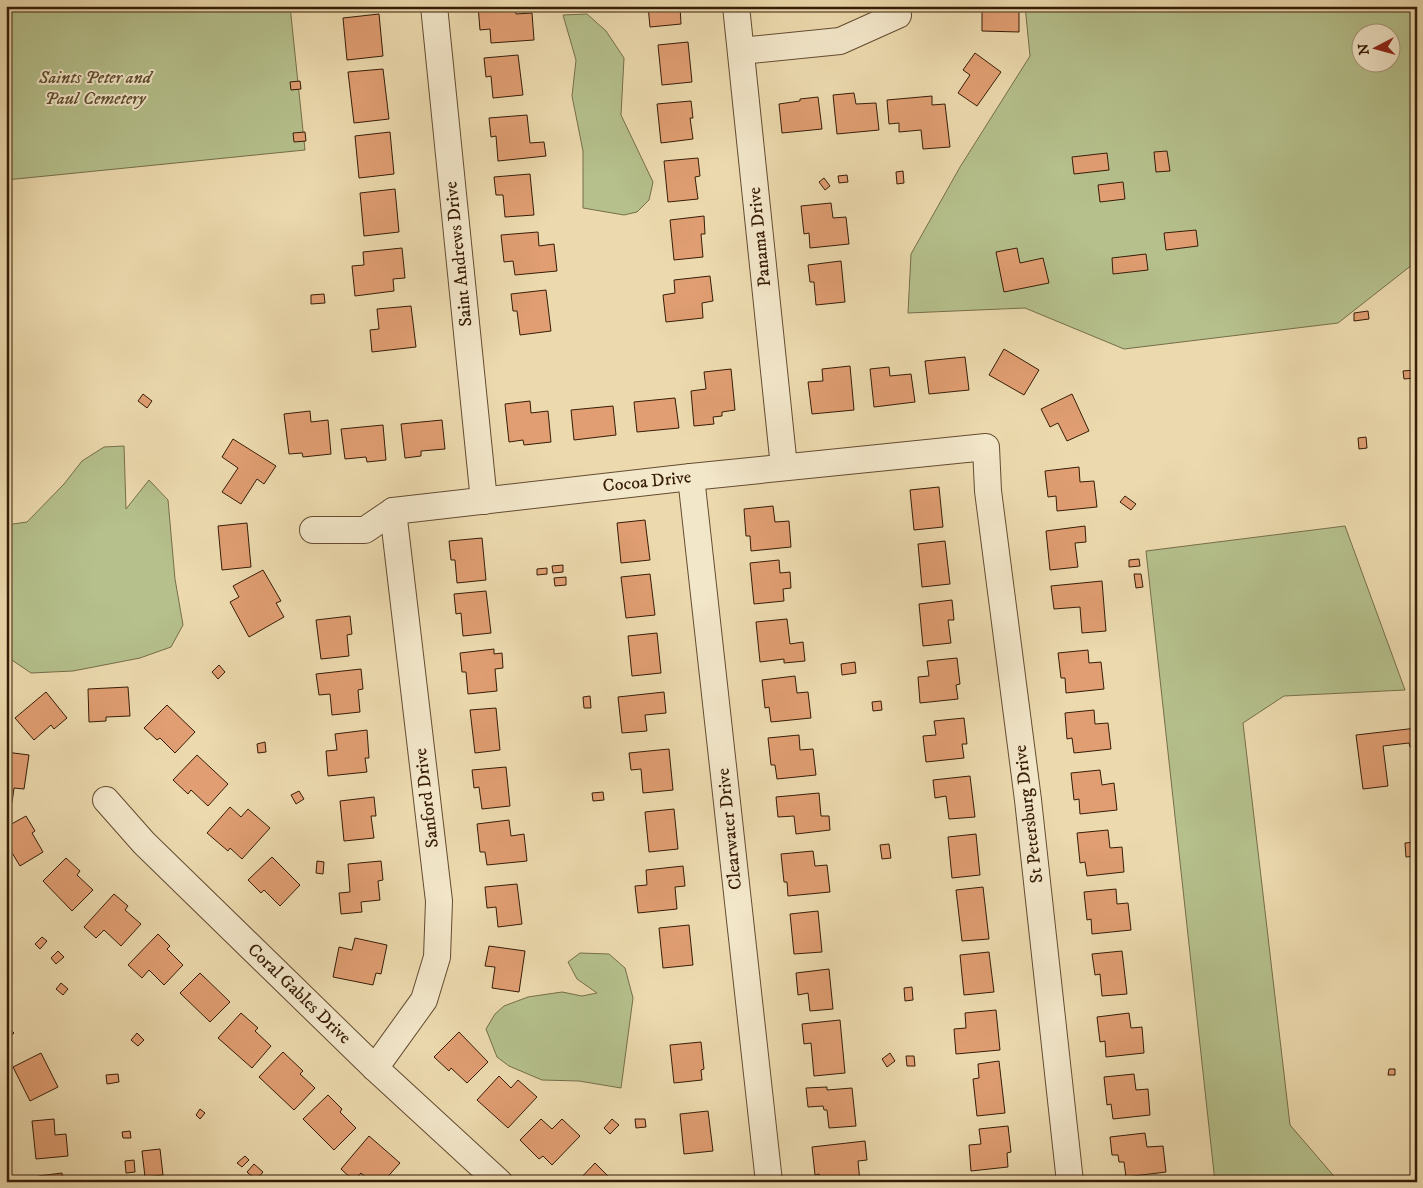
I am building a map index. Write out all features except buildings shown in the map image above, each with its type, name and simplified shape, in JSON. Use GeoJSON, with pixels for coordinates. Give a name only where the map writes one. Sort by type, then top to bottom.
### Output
{"type":"FeatureCollection","features":[{"type":"Feature","properties":{"kind":"street","name":"Saint Andrews Drive"},"geometry":{"type":"LineString","coordinates":[[434,6],[484,501]]}},
{"type":"Feature","properties":{"kind":"street","name":"Panama Drive"},"geometry":{"type":"LineString","coordinates":[[736,6],[784,467]]}},
{"type":"Feature","properties":{"kind":"street"},"geometry":{"type":"LineString","coordinates":[[740,51],[840,40],[898,15]]}},
{"type":"Feature","properties":{"kind":"street","name":"Cocoa Drive"},"geometry":{"type":"LineString","coordinates":[[313,530],[365,530],[393,511],[691,477],[986,447]]}},
{"type":"Feature","properties":{"kind":"street","name":"St Petersburg Drive"},"geometry":{"type":"LineString","coordinates":[[986,447],[988,491],[1028,800],[1070,1182]]}},
{"type":"Feature","properties":{"kind":"street","name":"Clearwater Drive"},"geometry":{"type":"LineString","coordinates":[[691,477],[769,1182]]}},
{"type":"Feature","properties":{"kind":"street","name":"Sanford Drive"},"geometry":{"type":"LineString","coordinates":[[375,1068],[424,1000],[437,957],[439,901],[393,511]]}},
{"type":"Feature","properties":{"kind":"street","name":"Coral Gables Drive"},"geometry":{"type":"LineString","coordinates":[[106,800],[144,843],[375,1068],[498,1182]]}},
{"type":"Feature","properties":{"kind":"green space","name":"Saints Peter and Paul Cemetery"},"geometry":{"type":"Polygon","coordinates":[[[6,6],[290,6],[305,150],[6,180],[6,6]]]}},
{"type":"Feature","properties":{"kind":"green space"},"geometry":{"type":"Polygon","coordinates":[[[1025,6],[1417,6],[1417,261],[1338,323],[1124,349],[1025,308],[908,313],[911,254],[960,167],[1030,56],[1025,6]]]}},
{"type":"Feature","properties":{"kind":"green space"},"geometry":{"type":"Polygon","coordinates":[[[587,14],[606,31],[624,58],[621,115],[653,182],[649,200],[637,212],[624,215],[583,208],[583,151],[572,96],[576,60],[563,15],[587,14]]]}},
{"type":"Feature","properties":{"kind":"green space"},"geometry":{"type":"Polygon","coordinates":[[[124,446],[126,509],[149,480],[168,500],[175,579],[183,625],[171,647],[140,658],[73,671],[31,673],[6,656],[6,525],[27,522],[64,484],[82,461],[104,447],[124,446]]]}},
{"type":"Feature","properties":{"kind":"green space"},"geometry":{"type":"Polygon","coordinates":[[[1345,526],[1405,690],[1284,696],[1243,723],[1290,1125],[1339,1182],[1215,1182],[1146,551],[1345,526]]]}},
{"type":"Feature","properties":{"kind":"green space"},"geometry":{"type":"Polygon","coordinates":[[[580,953],[609,954],[625,968],[633,998],[621,1088],[579,1081],[542,1080],[509,1066],[497,1057],[486,1029],[495,1014],[504,1006],[528,997],[562,992],[582,996],[597,993],[577,979],[568,962],[580,953]]]}}]}
